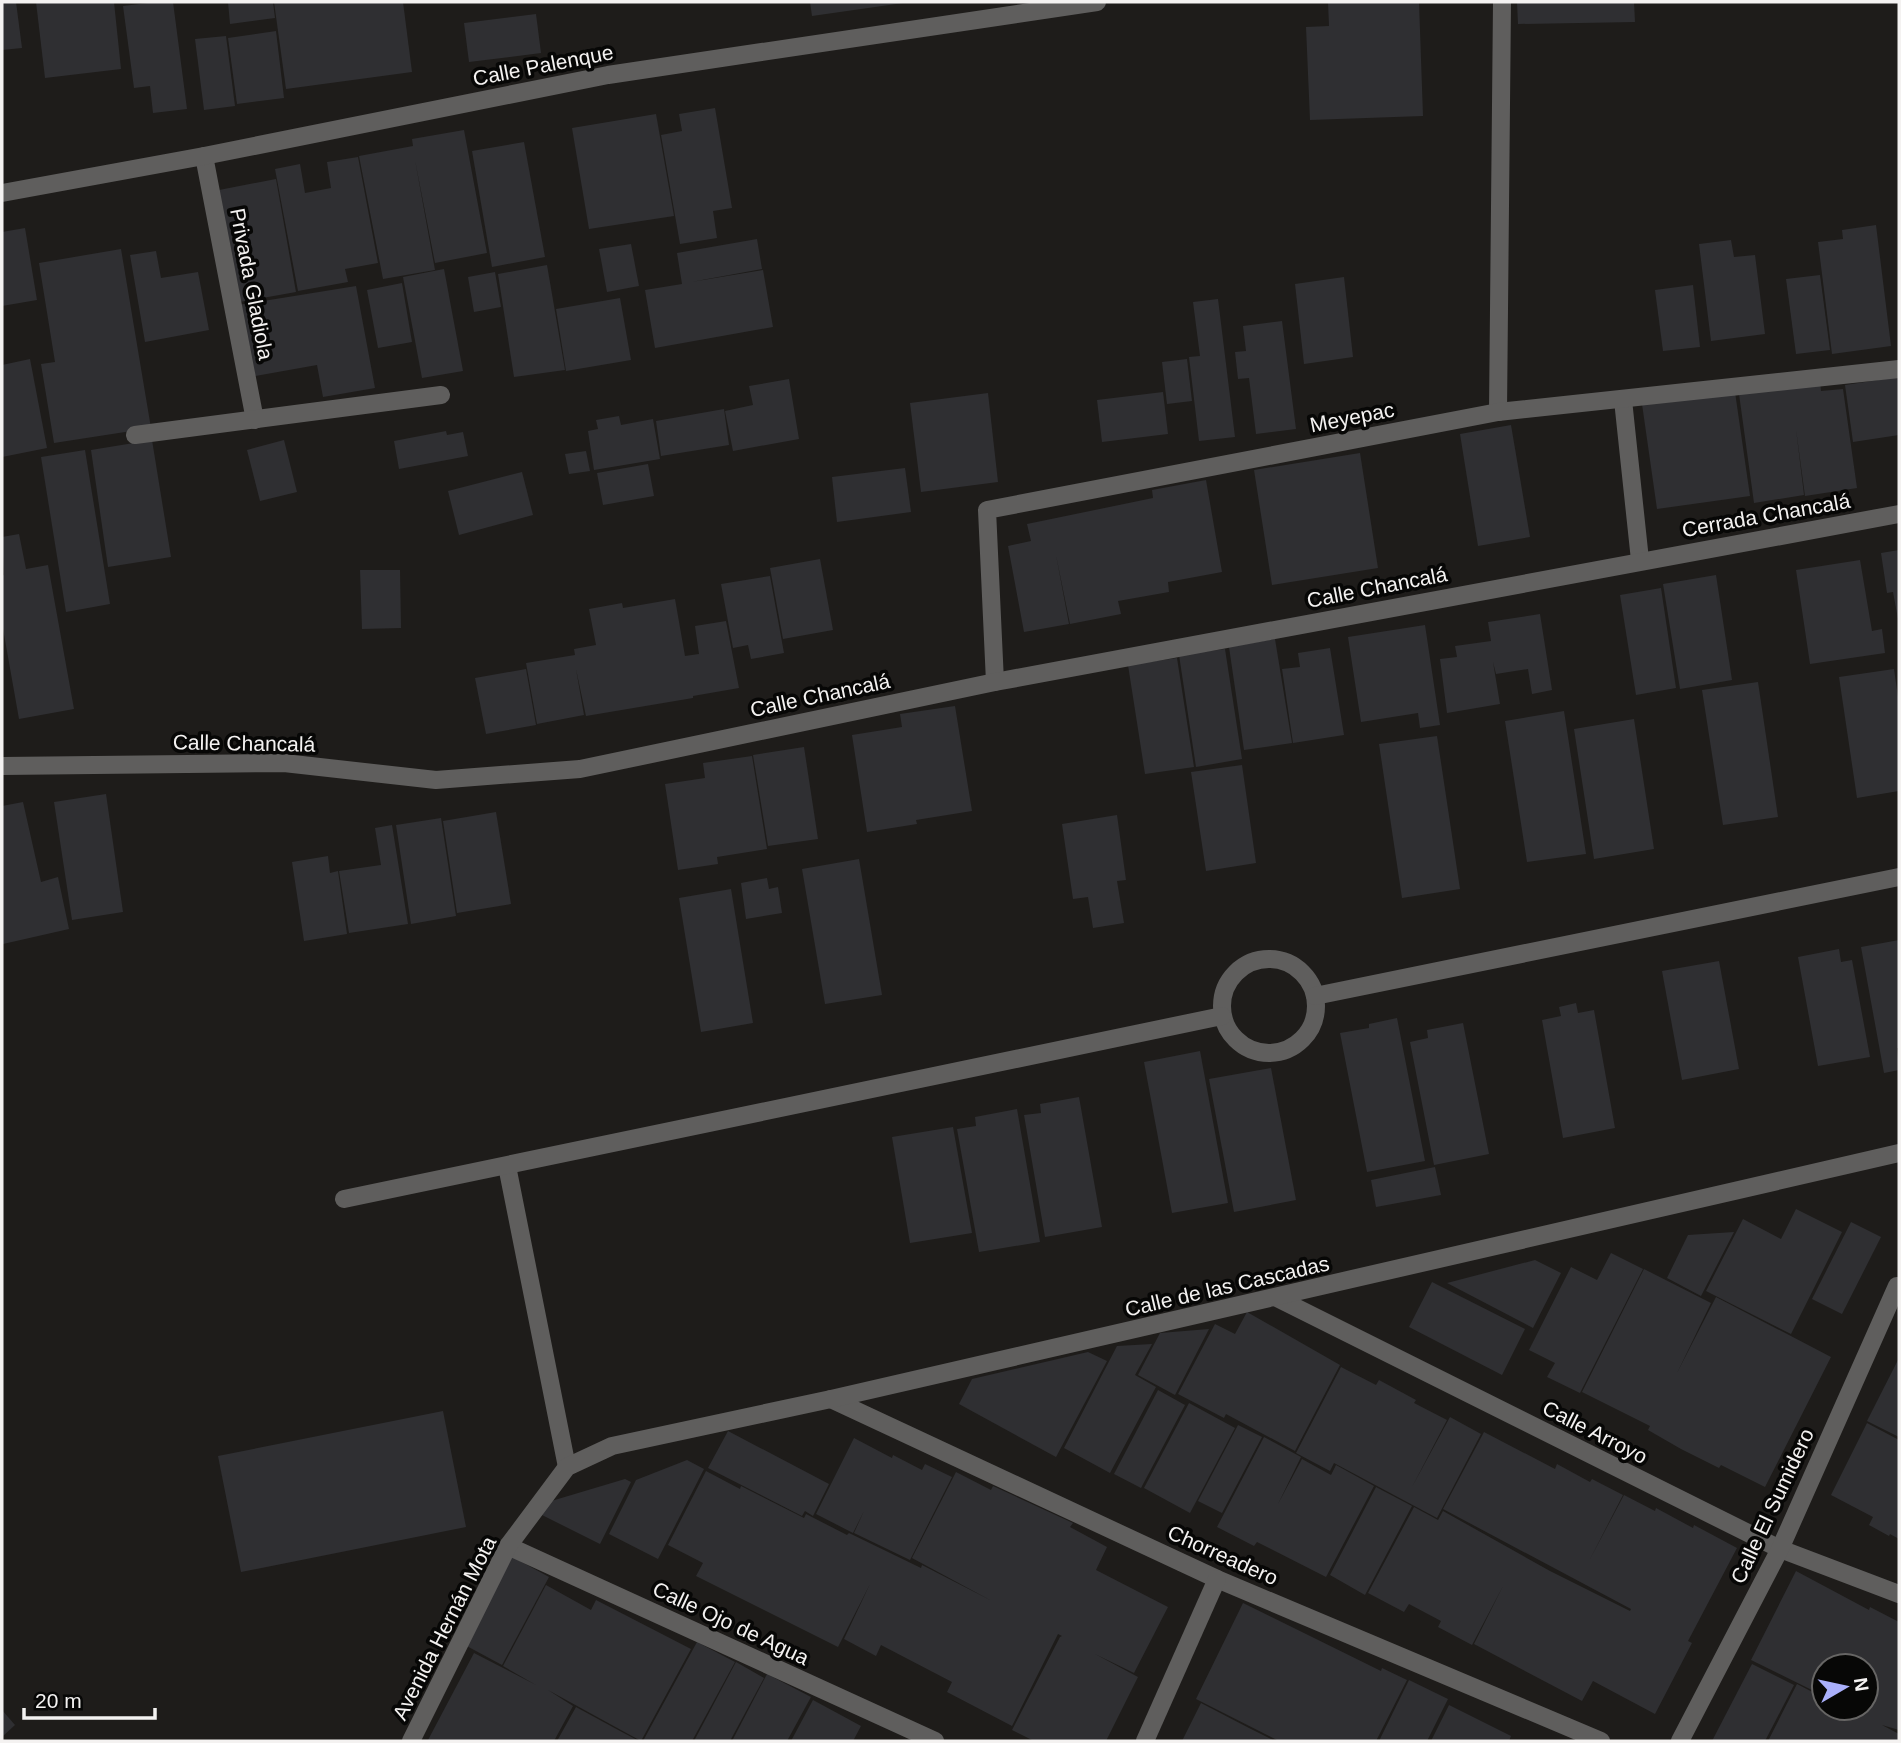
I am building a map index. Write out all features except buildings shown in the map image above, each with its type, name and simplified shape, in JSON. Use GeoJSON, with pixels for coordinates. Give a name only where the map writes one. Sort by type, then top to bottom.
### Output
{"type":"FeatureCollection","features":[{"type":"Feature","properties":{"kind":"street","name":"Calle Palenque"},"geometry":{"type":"LineString","coordinates":[[2,193],[204,156],[608,75],[1097,2]]}},
{"type":"Feature","properties":{"kind":"street"},"geometry":{"type":"LineString","coordinates":[[1498,412],[1502,2]]}},
{"type":"Feature","properties":{"kind":"street","name":"Privada Gladiola"},"geometry":{"type":"LineString","coordinates":[[204,156],[255,420]]}},
{"type":"Feature","properties":{"kind":"street","name":"Meyepac"},"geometry":{"type":"LineString","coordinates":[[995,682],[987,510],[1498,412],[1899,369]]}},
{"type":"Feature","properties":{"kind":"street"},"geometry":{"type":"LineString","coordinates":[[135,435],[442,395]]}},
{"type":"Feature","properties":{"kind":"street"},"geometry":{"type":"LineString","coordinates":[[1623,400],[1640,560]]}},
{"type":"Feature","properties":{"kind":"street","name":"Cerrada Chancalá"},"geometry":{"type":"LineString","coordinates":[[1640,560],[1899,514]]}},
{"type":"Feature","properties":{"kind":"street","name":"Calle Chancalá"},"geometry":{"type":"LineString","coordinates":[[2,766],[284,763],[436,780],[580,769],[995,682],[1640,560]]}},
{"type":"Feature","properties":{"kind":"street"},"geometry":{"type":"LineString","coordinates":[[1315,996],[1899,877]]}},
{"type":"Feature","properties":{"kind":"street"},"geometry":{"type":"LineString","coordinates":[[1259,960],[1283,961],[1297,969],[1309,981],[1315,996],[1311,1029],[1300,1042],[1286,1051],[1270,1055],[1254,1052],[1240,1044],[1228,1032],[1222,1016],[1226,984],[1237,971],[1259,960]]}},
{"type":"Feature","properties":{"kind":"street"},"geometry":{"type":"LineString","coordinates":[[344,1199],[1222,1016]]}},
{"type":"Feature","properties":{"kind":"street","name":"Calle de las Cascadas"},"geometry":{"type":"LineString","coordinates":[[567,1467],[612,1446],[1277,1298],[1899,1153]]}},
{"type":"Feature","properties":{"kind":"street"},"geometry":{"type":"LineString","coordinates":[[507,1166],[567,1467]]}},
{"type":"Feature","properties":{"kind":"street","name":"Calle El Sumidero"},"geometry":{"type":"LineString","coordinates":[[1680,1741],[1780,1549],[1898,1286]]}},
{"type":"Feature","properties":{"kind":"street","name":"Calle Arroyo"},"geometry":{"type":"LineString","coordinates":[[1277,1298],[1780,1549],[1899,1594]]}},
{"type":"Feature","properties":{"kind":"street","name":"Chorreadero"},"geometry":{"type":"LineString","coordinates":[[831,1399],[1217,1579],[1601,1741]]}},
{"type":"Feature","properties":{"kind":"street","name":"Avenida Hernán Mota"},"geometry":{"type":"LineString","coordinates":[[411,1741],[508,1546],[567,1467]]}},
{"type":"Feature","properties":{"kind":"street","name":"Calle Ojo de Agua"},"geometry":{"type":"LineString","coordinates":[[508,1546],[935,1741]]}},
{"type":"Feature","properties":{"kind":"street"},"geometry":{"type":"LineString","coordinates":[[1145,1741],[1217,1579]]}}]}
